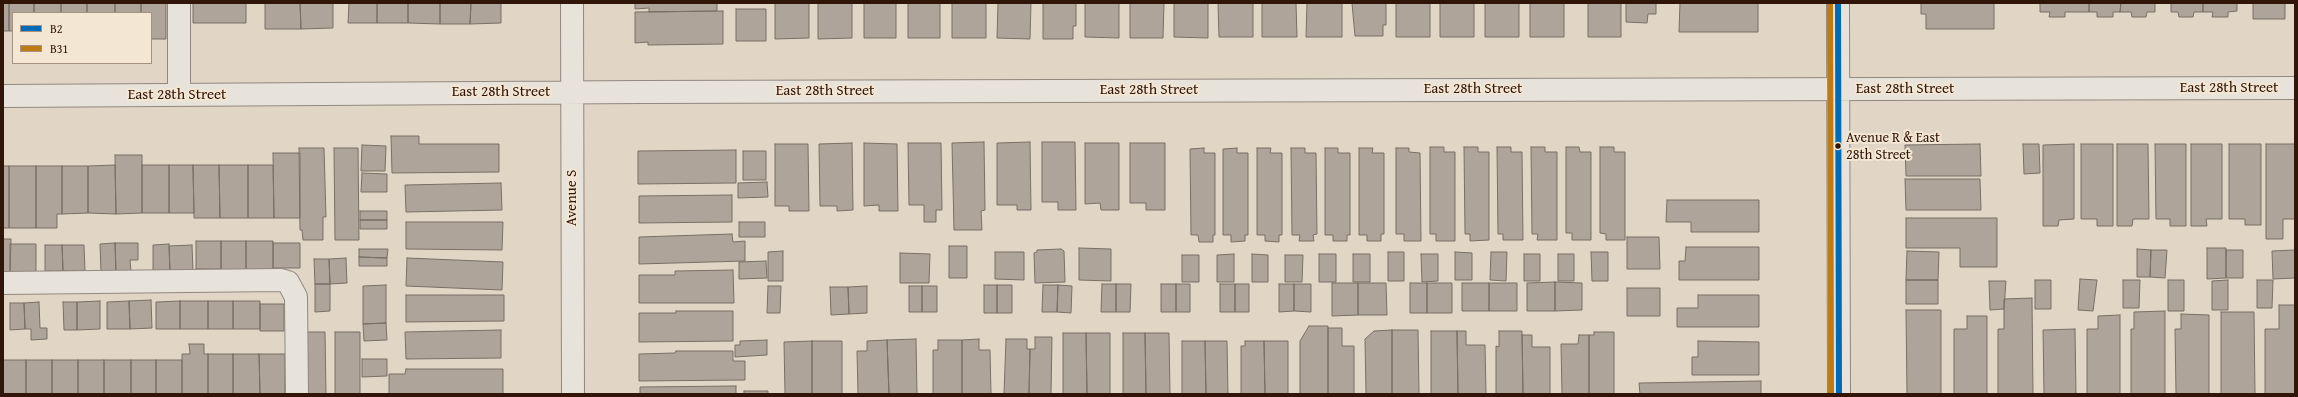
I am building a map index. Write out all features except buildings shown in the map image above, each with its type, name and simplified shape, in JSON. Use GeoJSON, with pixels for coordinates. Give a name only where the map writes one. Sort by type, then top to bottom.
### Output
{"type":"FeatureCollection","features":[{"type":"Feature","properties":{"kind":"street"},"geometry":{"type":"LineString","coordinates":[[179,3],[179,95]]}},
{"type":"Feature","properties":{"kind":"street","name":"Avenue S"},"geometry":{"type":"LineString","coordinates":[[572,3],[573,394]]}},
{"type":"Feature","properties":{"kind":"street"},"geometry":{"type":"LineString","coordinates":[[1838,3],[1839,394]]}},
{"type":"Feature","properties":{"kind":"street","name":"East 28th Street"},"geometry":{"type":"LineString","coordinates":[[3,96],[572,92],[2295,88]]}},
{"type":"Feature","properties":{"kind":"street"},"geometry":{"type":"LineString","coordinates":[[3,282],[281,280],[288,282],[296,297],[297,394]]}},
{"type":"Feature","properties":{"kind":"transit line","name":"B31"},"geometry":{"type":"LineString","coordinates":[[1830,3],[1831,394]]}},
{"type":"Feature","properties":{"kind":"transit line","name":"B2"},"geometry":{"type":"LineString","coordinates":[[1838,3],[1839,394]]}},
{"type":"Feature","properties":{"kind":"place","name":"Avenue R & East 28th Street"},"geometry":{"type":"Point","coordinates":[1838,146]}}]}
